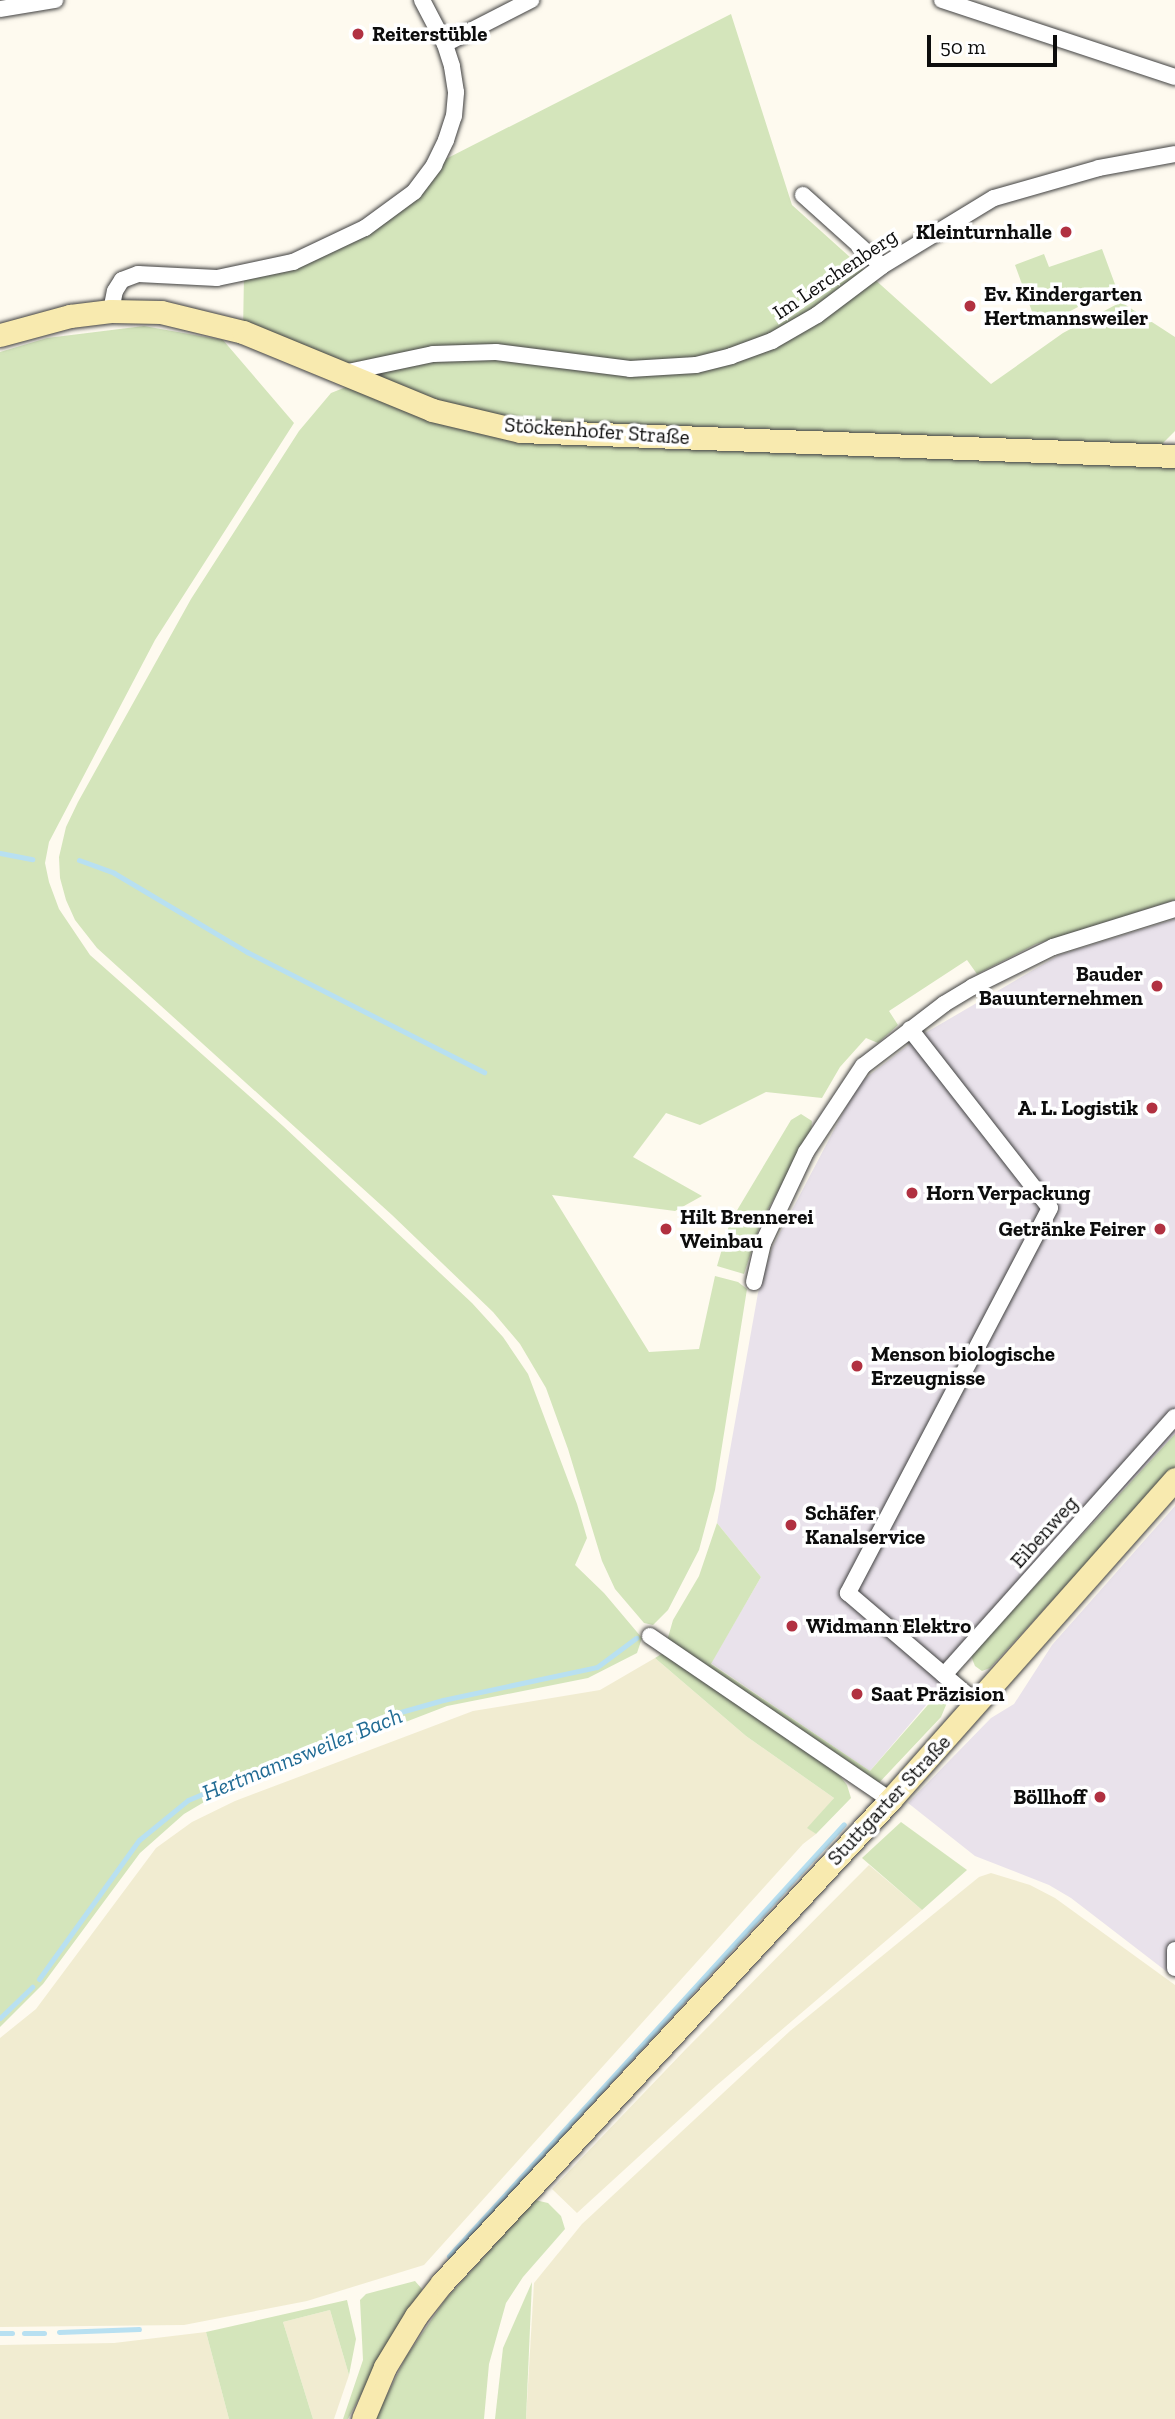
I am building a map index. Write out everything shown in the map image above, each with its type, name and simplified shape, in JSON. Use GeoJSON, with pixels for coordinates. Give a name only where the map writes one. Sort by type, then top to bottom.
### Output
{"type":"FeatureCollection","features":[{"type":"Feature","properties":{"kind":"main road","name":"Stöckenhofer Straße"},"geometry":{"type":"LineString","coordinates":[[0,335],[70,316],[111,311],[161,312],[243,332],[432,410],[521,431],[1175,456]]}},
{"type":"Feature","properties":{"kind":"main road","name":"Stuttgarter Straße"},"geometry":{"type":"LineString","coordinates":[[363,2419],[385,2367],[416,2316],[442,2283],[978,1704],[1175,1479]]}},
{"type":"Feature","properties":{"kind":"street"},"geometry":{"type":"LineString","coordinates":[[0,9],[55,0]]}},
{"type":"Feature","properties":{"kind":"street"},"geometry":{"type":"LineString","coordinates":[[111,311],[115,291],[122,280],[138,274],[217,278],[293,262],[365,228],[393,211],[414,192],[434,165],[454,116],[452,65],[422,0]]}},
{"type":"Feature","properties":{"kind":"street"},"geometry":{"type":"LineString","coordinates":[[444,44],[531,0]]}},
{"type":"Feature","properties":{"kind":"street"},"geometry":{"type":"LineString","coordinates":[[942,0],[1175,77]]}},
{"type":"Feature","properties":{"kind":"street","name":"Im Lerchenberg"},"geometry":{"type":"LineString","coordinates":[[339,373],[433,354],[496,352],[630,369],[696,365],[772,341],[817,315],[882,267],[994,198],[1098,168],[1175,155]]}},
{"type":"Feature","properties":{"kind":"street"},"geometry":{"type":"LineString","coordinates":[[803,195],[882,267]]}},
{"type":"Feature","properties":{"kind":"street"},"geometry":{"type":"LineString","coordinates":[[754,1282],[763,1243],[806,1152],[863,1066],[972,986],[1053,947],[1175,909]]}},
{"type":"Feature","properties":{"kind":"street"},"geometry":{"type":"LineString","coordinates":[[911,1029],[1050,1208],[848,1593],[978,1704]]}},
{"type":"Feature","properties":{"kind":"street","name":"Eibenweg"},"geometry":{"type":"LineString","coordinates":[[944,1675],[1175,1418]]}},
{"type":"Feature","properties":{"kind":"street"},"geometry":{"type":"LineString","coordinates":[[650,1636],[890,1800]]}},
{"type":"Feature","properties":{"kind":"street"},"geometry":{"type":"LineString","coordinates":[[1175,1950],[1175,1968]]}},
{"type":"Feature","properties":{"kind":"shaded area"},"geometry":{"type":"Polygon","coordinates":[[[1175,919],[1175,1434],[972,1651],[870,1771],[711,1663],[761,1577],[717,1523],[758,1293],[772,1248],[858,1084],[920,1036],[1059,955],[1175,919]]]}},
{"type":"Feature","properties":{"kind":"shaded area"},"geometry":{"type":"Polygon","coordinates":[[[1175,1506],[1175,1978],[1071,1898],[1049,1885],[975,1856],[908,1803],[991,1718],[1014,1704],[1052,1645],[1175,1506]]]}},
{"type":"Feature","properties":{"kind":"shaded area"},"geometry":{"type":"Polygon","coordinates":[[[655,1658],[746,1736],[834,1798],[808,1828],[816,1834],[803,1844],[424,2265],[307,2301],[184,2325],[0,2327],[0,2038],[36,2009],[156,1848],[192,1822],[235,1801],[473,1711],[600,1690],[655,1658]]]}},
{"type":"Feature","properties":{"kind":"shaded area"},"geometry":{"type":"Polygon","coordinates":[[[869,1865],[922,1910],[717,2085],[577,2213],[552,2189],[685,2050],[869,1865]]]}},
{"type":"Feature","properties":{"kind":"shaded area"},"geometry":{"type":"Polygon","coordinates":[[[991,1873],[1030,1885],[1055,1898],[1175,1985],[1175,2419],[526,2419],[534,2283],[582,2224],[790,2031],[979,1877],[991,1873]]]}},
{"type":"Feature","properties":{"kind":"shaded area"},"geometry":{"type":"Polygon","coordinates":[[[330,2310],[349,2375],[334,2419],[313,2419],[283,2322],[330,2310]]]}},
{"type":"Feature","properties":{"kind":"shaded area"},"geometry":{"type":"Polygon","coordinates":[[[206,2332],[229,2419],[0,2419],[0,2345],[114,2343],[206,2332]]]}},
{"type":"Feature","properties":{"kind":"green space"},"geometry":{"type":"Polygon","coordinates":[[[731,14],[792,205],[991,384],[1063,333],[1121,302],[1175,337],[1175,431],[1163,443],[1175,459],[1175,900],[1036,944],[977,974],[967,960],[889,1011],[898,1025],[878,1043],[866,1038],[840,1067],[822,1098],[766,1092],[700,1125],[666,1113],[633,1157],[702,1196],[675,1211],[552,1195],[649,1352],[699,1349],[715,1276],[738,1282],[747,1289],[715,1490],[699,1550],[668,1610],[653,1625],[644,1623],[615,1589],[602,1561],[568,1449],[546,1388],[520,1344],[493,1312],[392,1215],[97,948],[75,920],[66,900],[60,878],[59,857],[66,827],[78,802],[191,599],[299,431],[331,393],[346,387],[437,422],[511,439],[680,450],[674,437],[521,431],[243,332],[244,274],[365,228],[434,165],[731,14]]]}},
{"type":"Feature","properties":{"kind":"green space"},"geometry":{"type":"Polygon","coordinates":[[[1102,249],[1116,287],[1038,328],[1015,265],[1044,254],[1049,267],[1102,249]]]}},
{"type":"Feature","properties":{"kind":"green space"},"geometry":{"type":"Polygon","coordinates":[[[144,326],[223,340],[294,423],[155,640],[49,842],[45,863],[59,909],[90,955],[283,1126],[472,1303],[503,1337],[528,1374],[577,1504],[587,1538],[575,1565],[604,1593],[642,1638],[637,1653],[588,1678],[447,1706],[216,1795],[184,1814],[140,1853],[43,1984],[0,2027],[0,352],[47,338],[144,326]]]}},
{"type":"Feature","properties":{"kind":"green space"},"geometry":{"type":"Polygon","coordinates":[[[801,1114],[812,1121],[811,1131],[761,1222],[744,1274],[717,1266],[730,1222],[791,1120],[801,1114]]]}},
{"type":"Feature","properties":{"kind":"green space"},"geometry":{"type":"Polygon","coordinates":[[[1175,1434],[1175,1467],[990,1668],[982,1671],[975,1666],[971,1656],[1175,1434]]]}},
{"type":"Feature","properties":{"kind":"green space"},"geometry":{"type":"Polygon","coordinates":[[[717,1523],[761,1577],[711,1664],[870,1771],[941,1690],[949,1698],[941,1717],[876,1786],[667,1641],[673,1620],[699,1576],[717,1523]]]}},
{"type":"Feature","properties":{"kind":"green space"},"geometry":{"type":"Polygon","coordinates":[[[663,1653],[702,1677],[839,1775],[847,1785],[851,1798],[816,1834],[807,1828],[834,1798],[746,1736],[655,1658],[663,1653]]]}},
{"type":"Feature","properties":{"kind":"green space"},"geometry":{"type":"Polygon","coordinates":[[[901,1822],[967,1870],[922,1910],[862,1858],[901,1822]]]}},
{"type":"Feature","properties":{"kind":"green space"},"geometry":{"type":"Polygon","coordinates":[[[535,2200],[548,2203],[561,2216],[565,2229],[523,2277],[506,2303],[489,2364],[484,2419],[375,2419],[406,2357],[445,2300],[535,2200]]]}},
{"type":"Feature","properties":{"kind":"green space"},"geometry":{"type":"Polygon","coordinates":[[[415,2281],[422,2289],[420,2295],[389,2342],[348,2419],[343,2419],[363,2360],[360,2300],[366,2294],[415,2281]]]}},
{"type":"Feature","properties":{"kind":"green space"},"geometry":{"type":"Polygon","coordinates":[[[532,2282],[526,2419],[495,2419],[503,2348],[532,2282]]]}},
{"type":"Feature","properties":{"kind":"green space"},"geometry":{"type":"Polygon","coordinates":[[[347,2300],[356,2339],[349,2375],[330,2310],[283,2322],[313,2419],[229,2419],[206,2332],[347,2300]]]}},
{"type":"Feature","properties":{"kind":"waterway"},"geometry":{"type":"LineString","coordinates":[[0,853],[32,859]]}},
{"type":"Feature","properties":{"kind":"waterway"},"geometry":{"type":"LineString","coordinates":[[79,860],[114,873],[247,952],[484,1072]]}},
{"type":"Feature","properties":{"kind":"waterway","name":"Hertmannsweiler Bach"},"geometry":{"type":"LineString","coordinates":[[39,1979],[139,1840],[188,1800],[390,1715],[443,1700],[597,1667],[636,1638]]}},
{"type":"Feature","properties":{"kind":"waterway"},"geometry":{"type":"LineString","coordinates":[[449,2256],[844,1824]]}},
{"type":"Feature","properties":{"kind":"waterway","name":"Hertmannsweiler Bach"},"geometry":{"type":"LineString","coordinates":[[0,2018],[32,1987]]}},
{"type":"Feature","properties":{"kind":"waterway"},"geometry":{"type":"LineString","coordinates":[[59,2332],[139,2329]]}},
{"type":"Feature","properties":{"kind":"waterway"},"geometry":{"type":"LineString","coordinates":[[0,2333],[12,2333]]}},
{"type":"Feature","properties":{"kind":"waterway"},"geometry":{"type":"LineString","coordinates":[[24,2333],[44,2333]]}},
{"type":"Feature","properties":{"kind":"place","name":"Reiterstüble"},"geometry":{"type":"Point","coordinates":[358,34]}},
{"type":"Feature","properties":{"kind":"place","name":"Kleinturnhalle"},"geometry":{"type":"Point","coordinates":[1066,232]}},
{"type":"Feature","properties":{"kind":"place","name":"Ev. Kindergarten Hertmannsweiler"},"geometry":{"type":"Point","coordinates":[970,306]}},
{"type":"Feature","properties":{"kind":"place","name":"Bauder Bauunternehmen"},"geometry":{"type":"Point","coordinates":[1157,986]}},
{"type":"Feature","properties":{"kind":"place","name":"A. L. Logistik"},"geometry":{"type":"Point","coordinates":[1152,1108]}},
{"type":"Feature","properties":{"kind":"place","name":"Horn Verpackung"},"geometry":{"type":"Point","coordinates":[912,1193]}},
{"type":"Feature","properties":{"kind":"place","name":"Hilt Brennerei Weinbau"},"geometry":{"type":"Point","coordinates":[666,1229]}},
{"type":"Feature","properties":{"kind":"place","name":"Getränke Feirer"},"geometry":{"type":"Point","coordinates":[1160,1229]}},
{"type":"Feature","properties":{"kind":"place","name":"Menson biologische Erzeugnisse"},"geometry":{"type":"Point","coordinates":[857,1366]}},
{"type":"Feature","properties":{"kind":"place","name":"Schäfer Kanalservice"},"geometry":{"type":"Point","coordinates":[791,1525]}},
{"type":"Feature","properties":{"kind":"place","name":"Widmann Elektro"},"geometry":{"type":"Point","coordinates":[792,1626]}},
{"type":"Feature","properties":{"kind":"place","name":"Saat Präzision"},"geometry":{"type":"Point","coordinates":[857,1694]}},
{"type":"Feature","properties":{"kind":"place","name":"Böllhoff"},"geometry":{"type":"Point","coordinates":[1100,1797]}}]}
